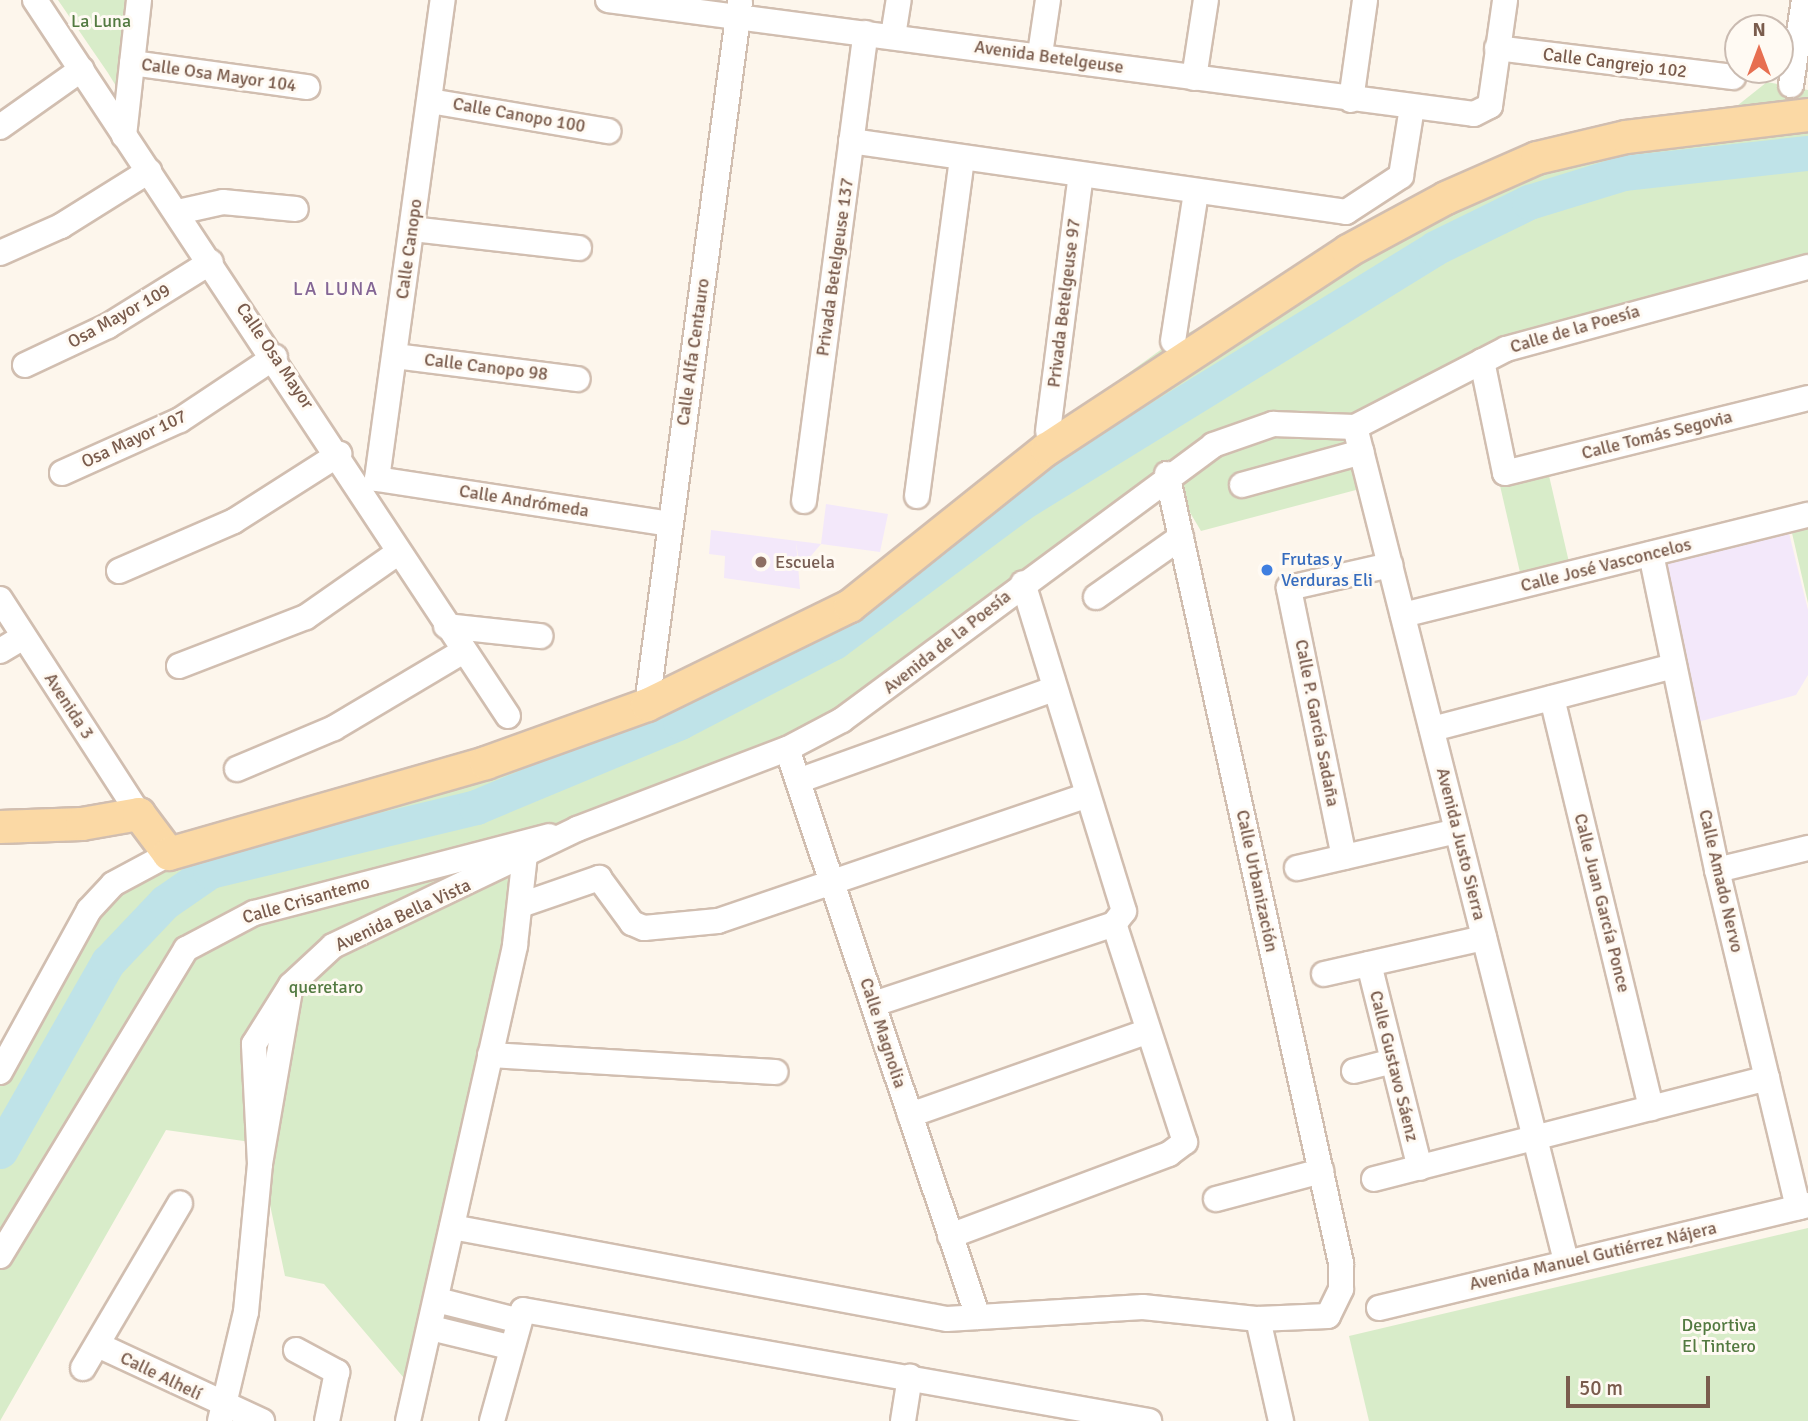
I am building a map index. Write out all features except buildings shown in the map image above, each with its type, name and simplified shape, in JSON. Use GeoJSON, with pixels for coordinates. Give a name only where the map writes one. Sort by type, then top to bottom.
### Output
{"type":"FeatureCollection","features":[{"type":"Feature","properties":{"kind":"main road"},"geometry":{"type":"LineString","coordinates":[[0,827],[82,824],[138,814],[169,854],[486,763],[647,705],[850,606],[1047,449],[1348,251],[1446,198],[1537,158],[1626,137],[1808,115]]}},
{"type":"Feature","properties":{"kind":"street","name":"Calle Osa Mayor"},"geometry":{"type":"LineString","coordinates":[[36,0],[124,136],[340,454],[369,483],[399,552],[462,652],[508,716]]}},
{"type":"Feature","properties":{"kind":"street"},"geometry":{"type":"LineString","coordinates":[[124,136],[139,0]]}},
{"type":"Feature","properties":{"kind":"street","name":"Calle Canopo"},"geometry":{"type":"LineString","coordinates":[[369,483],[395,356],[443,0]]}},
{"type":"Feature","properties":{"kind":"street","name":"Avenida Betelgeuse"},"geometry":{"type":"LineString","coordinates":[[608,0],[739,8],[866,33],[1040,54],[1351,100],[1474,114],[1488,109],[1497,48]]}},
{"type":"Feature","properties":{"kind":"street"},"geometry":{"type":"LineString","coordinates":[[893,36],[899,0]]}},
{"type":"Feature","properties":{"kind":"street"},"geometry":{"type":"LineString","coordinates":[[1040,54],[1048,0]]}},
{"type":"Feature","properties":{"kind":"street"},"geometry":{"type":"LineString","coordinates":[[1194,78],[1206,0]]}},
{"type":"Feature","properties":{"kind":"street"},"geometry":{"type":"LineString","coordinates":[[1351,100],[1365,0]]}},
{"type":"Feature","properties":{"kind":"street"},"geometry":{"type":"LineString","coordinates":[[1497,48],[1505,0]]}},
{"type":"Feature","properties":{"kind":"street"},"geometry":{"type":"LineString","coordinates":[[1791,85],[1804,0]]}},
{"type":"Feature","properties":{"kind":"street","name":"Calle Alfa Centauro"},"geometry":{"type":"LineString","coordinates":[[647,705],[739,8]]}},
{"type":"Feature","properties":{"kind":"street","name":"Privada Betelgeuse 137"},"geometry":{"type":"LineString","coordinates":[[804,501],[866,33]]}},
{"type":"Feature","properties":{"kind":"street","name":"Calle Cangrejo 102"},"geometry":{"type":"LineString","coordinates":[[1497,48],[1724,76]]}},
{"type":"Feature","properties":{"kind":"street","name":"Calle Osa Mayor 104"},"geometry":{"type":"LineString","coordinates":[[132,63],[307,87]]}},
{"type":"Feature","properties":{"kind":"street"},"geometry":{"type":"LineString","coordinates":[[0,127],[82,69]]}},
{"type":"Feature","properties":{"kind":"street","name":"Calle Canopo 100"},"geometry":{"type":"LineString","coordinates":[[430,100],[608,131]]}},
{"type":"Feature","properties":{"kind":"street"},"geometry":{"type":"LineString","coordinates":[[851,141],[1346,212],[1401,176],[1412,107]]}},
{"type":"Feature","properties":{"kind":"street"},"geometry":{"type":"LineString","coordinates":[[917,496],[962,158]]}},
{"type":"Feature","properties":{"kind":"street"},"geometry":{"type":"LineString","coordinates":[[0,253],[61,226],[149,171]]}},
{"type":"Feature","properties":{"kind":"street","name":"Privada Betelgeuse 97"},"geometry":{"type":"LineString","coordinates":[[1048,431],[1081,175]]}},
{"type":"Feature","properties":{"kind":"street"},"geometry":{"type":"LineString","coordinates":[[1173,341],[1196,192]]}},
{"type":"Feature","properties":{"kind":"street"},"geometry":{"type":"LineString","coordinates":[[178,212],[223,202],[296,208]]}},
{"type":"Feature","properties":{"kind":"street"},"geometry":{"type":"LineString","coordinates":[[412,229],[579,248]]}},
{"type":"Feature","properties":{"kind":"street","name":"Osa Mayor 109"},"geometry":{"type":"LineString","coordinates":[[25,365],[108,326],[211,262]]}},
{"type":"Feature","properties":{"kind":"street","name":"Calle de la Poesía"},"geometry":{"type":"LineString","coordinates":[[1355,427],[1482,360],[1563,330],[1808,267]]}},
{"type":"Feature","properties":{"kind":"street","name":"Calle Canopo 98"},"geometry":{"type":"LineString","coordinates":[[395,356],[578,379]]}},
{"type":"Feature","properties":{"kind":"street","name":"Osa Mayor 107"},"geometry":{"type":"LineString","coordinates":[[62,473],[180,420],[275,357]]}},
{"type":"Feature","properties":{"kind":"street","name":"Calle Tomás Segovia"},"geometry":{"type":"LineString","coordinates":[[1482,360],[1505,473],[1808,398]]}},
{"type":"Feature","properties":{"kind":"street","name":"Avenida de la Poesía"},"geometry":{"type":"LineString","coordinates":[[526,850],[787,749],[918,667],[1167,474],[1244,430],[1305,423],[1355,427]]}},
{"type":"Feature","properties":{"kind":"street","name":"Avenida Justo Sierra"},"geometry":{"type":"LineString","coordinates":[[1355,427],[1566,1261]]}},
{"type":"Feature","properties":{"kind":"street"},"geometry":{"type":"LineString","coordinates":[[1242,485],[1362,452]]}},
{"type":"Feature","properties":{"kind":"street"},"geometry":{"type":"LineString","coordinates":[[119,571],[234,521],[340,454]]}},
{"type":"Feature","properties":{"kind":"street","name":"Calle Urbanización"},"geometry":{"type":"LineString","coordinates":[[1167,474],[1321,1171],[1341,1289],[1328,1316],[1258,1319]]}},
{"type":"Feature","properties":{"kind":"street","name":"Calle Andrómeda"},"geometry":{"type":"LineString","coordinates":[[369,483],[670,524]]}},
{"type":"Feature","properties":{"kind":"street","name":"Calle José Vasconcelos"},"geometry":{"type":"LineString","coordinates":[[1403,615],[1808,515]]}},
{"type":"Feature","properties":{"kind":"street"},"geometry":{"type":"LineString","coordinates":[[1096,597],[1181,537]]}},
{"type":"Feature","properties":{"kind":"street"},"geometry":{"type":"LineString","coordinates":[[179,666],[306,617],[399,552]]}},
{"type":"Feature","properties":{"kind":"street","name":"Calle Amado Nervo"},"geometry":{"type":"LineString","coordinates":[[1651,554],[1717,870],[1768,1078],[1803,1206]]}},
{"type":"Feature","properties":{"kind":"street","name":"Calle P. García Sadaña"},"geometry":{"type":"LineString","coordinates":[[1344,857],[1289,588],[1390,565]]}},
{"type":"Feature","properties":{"kind":"street"},"geometry":{"type":"LineString","coordinates":[[950,1236],[1180,1149],[1184,1132],[1114,924],[1123,901],[1086,796],[1023,583]]}},
{"type":"Feature","properties":{"kind":"street","name":"Avenida 3"},"geometry":{"type":"LineString","coordinates":[[0,599],[138,814]]}},
{"type":"Feature","properties":{"kind":"street"},"geometry":{"type":"LineString","coordinates":[[446,626],[540,636]]}},
{"type":"Feature","properties":{"kind":"street"},"geometry":{"type":"LineString","coordinates":[[0,651],[23,637]]}},
{"type":"Feature","properties":{"kind":"street"},"geometry":{"type":"LineString","coordinates":[[237,769],[334,728],[462,652]]}},
{"type":"Feature","properties":{"kind":"street"},"geometry":{"type":"LineString","coordinates":[[1432,729],[1674,666]]}},
{"type":"Feature","properties":{"kind":"street"},"geometry":{"type":"LineString","coordinates":[[798,781],[1053,689]]}},
{"type":"Feature","properties":{"kind":"street","name":"Calle Juan García Ponce"},"geometry":{"type":"LineString","coordinates":[[1552,698],[1651,1108]]}},
{"type":"Feature","properties":{"kind":"street","name":"Calle Magnolia"},"geometry":{"type":"LineString","coordinates":[[787,749],[978,1317]]}},
{"type":"Feature","properties":{"kind":"street"},"geometry":{"type":"LineString","coordinates":[[521,905],[598,878],[632,923],[663,930],[718,921],[834,886],[1086,796]]}},
{"type":"Feature","properties":{"kind":"street"},"geometry":{"type":"LineString","coordinates":[[1297,868],[1457,831]]}},
{"type":"Feature","properties":{"kind":"street"},"geometry":{"type":"LineString","coordinates":[[1717,870],[1808,848]]}},
{"type":"Feature","properties":{"kind":"street"},"geometry":{"type":"LineString","coordinates":[[408,1421],[431,1328],[521,905],[526,850]]}},
{"type":"Feature","properties":{"kind":"street","name":"Avenida Bella Vista"},"geometry":{"type":"LineString","coordinates":[[222,1413],[246,1312],[260,1164],[254,1044],[290,985],[333,946],[526,850]]}},
{"type":"Feature","properties":{"kind":"street","name":"Calle Crisantemo"},"geometry":{"type":"LineString","coordinates":[[0,1256],[186,949],[254,912],[526,850]]}},
{"type":"Feature","properties":{"kind":"street"},"geometry":{"type":"LineString","coordinates":[[0,1072],[89,910],[113,884],[169,854]]}},
{"type":"Feature","properties":{"kind":"street"},"geometry":{"type":"LineString","coordinates":[[873,1004],[1114,924]]}},
{"type":"Feature","properties":{"kind":"street"},"geometry":{"type":"LineString","coordinates":[[1324,974],[1485,937]]}},
{"type":"Feature","properties":{"kind":"street","name":"Calle Gustavo Sáenz"},"geometry":{"type":"LineString","coordinates":[[1369,964],[1420,1168]]}},
{"type":"Feature","properties":{"kind":"street"},"geometry":{"type":"LineString","coordinates":[[910,1115],[1148,1031]]}},
{"type":"Feature","properties":{"kind":"street"},"geometry":{"type":"LineString","coordinates":[[490,1055],[775,1072]]}},
{"type":"Feature","properties":{"kind":"street"},"geometry":{"type":"LineString","coordinates":[[1354,1070],[1393,1061]]}},
{"type":"Feature","properties":{"kind":"street"},"geometry":{"type":"LineString","coordinates":[[1374,1180],[1768,1078]]}},
{"type":"Feature","properties":{"kind":"street"},"geometry":{"type":"LineString","coordinates":[[1216,1199],[1321,1171]]}},
{"type":"Feature","properties":{"kind":"street"},"geometry":{"type":"LineString","coordinates":[[83,1368],[180,1203]]}},
{"type":"Feature","properties":{"kind":"street","name":"Avenida Manuel Gutiérrez Nájera"},"geometry":{"type":"LineString","coordinates":[[1379,1308],[1803,1206]]}},
{"type":"Feature","properties":{"kind":"street"},"geometry":{"type":"LineString","coordinates":[[453,1227],[922,1314],[978,1317],[1143,1307],[1258,1319],[1281,1421]]}},
{"type":"Feature","properties":{"kind":"street"},"geometry":{"type":"LineString","coordinates":[[437,1300],[516,1320]]}},
{"type":"Feature","properties":{"kind":"street"},"geometry":{"type":"LineString","coordinates":[[492,1421],[516,1320],[523,1310],[1149,1421]]}},
{"type":"Feature","properties":{"kind":"street"},"geometry":{"type":"LineString","coordinates":[[431,1328],[509,1347]]}},
{"type":"Feature","properties":{"kind":"street","name":"Calle Alhelí"},"geometry":{"type":"LineString","coordinates":[[98,1345],[222,1413],[262,1421]]}},
{"type":"Feature","properties":{"kind":"street"},"geometry":{"type":"LineString","coordinates":[[296,1350],[337,1372],[327,1421]]}},
{"type":"Feature","properties":{"kind":"street"},"geometry":{"type":"LineString","coordinates":[[903,1421],[910,1377]]}},
{"type":"Feature","properties":{"kind":"shaded area","name":"Escuela"},"geometry":{"type":"Polygon","coordinates":[[[826,504],[888,514],[880,552],[821,544],[826,504]]]}},
{"type":"Feature","properties":{"kind":"shaded area"},"geometry":{"type":"Polygon","coordinates":[[[1788,529],[1808,610],[1808,675],[1796,695],[1687,725],[1651,560],[1788,529]]]}},
{"type":"Feature","properties":{"kind":"shaded area","name":"Escuela"},"geometry":{"type":"Polygon","coordinates":[[[711,530],[821,544],[800,569],[796,542],[800,589],[724,578],[725,556],[709,554],[711,530]]]}},
{"type":"Feature","properties":{"kind":"green space","name":"La Luna"},"geometry":{"type":"Polygon","coordinates":[[[58,0],[126,0],[116,86],[108,73],[58,0]]]}},
{"type":"Feature","properties":{"kind":"green space","name":"queretaro"},"geometry":{"type":"Polygon","coordinates":[[[1764,84],[1808,90],[1808,267],[1563,329],[1356,427],[1371,486],[1201,531],[1167,474],[787,749],[525,859],[415,1391],[324,1284],[285,1276],[257,1143],[166,1130],[0,1421],[0,1072],[113,884],[486,763],[824,622],[1048,431],[1173,341],[1446,198],[1718,121],[1764,84]]]}},
{"type":"Feature","properties":{"kind":"green space"},"geometry":{"type":"Polygon","coordinates":[[[1547,467],[1570,568],[1522,580],[1498,478],[1547,467]]]}},
{"type":"Feature","properties":{"kind":"green space"},"geometry":{"type":"Polygon","coordinates":[[[1808,529],[1808,603],[1792,533],[1808,529]]]}},
{"type":"Feature","properties":{"kind":"green space","name":"Deportiva El Tintero"},"geometry":{"type":"Polygon","coordinates":[[[1808,1228],[1808,1421],[1369,1421],[1349,1336],[1808,1228]]]}},
{"type":"Feature","properties":{"kind":"waterway"},"geometry":{"type":"LineString","coordinates":[[0,1151],[108,962],[165,902],[210,871],[476,807],[680,722],[834,642],[1021,503],[1435,248],[1529,202],[1623,173],[1808,153]]}},
{"type":"Feature","properties":{"kind":"place","name":"Escuela"},"geometry":{"type":"Point","coordinates":[761,562]}},
{"type":"Feature","properties":{"kind":"place","name":"Frutas y Verduras Eli"},"geometry":{"type":"Point","coordinates":[1267,570]}},
{"type":"Feature","properties":{"kind":"district","name":"LA LUNA"},"geometry":{"type":"Point","coordinates":[336,290]}}]}
